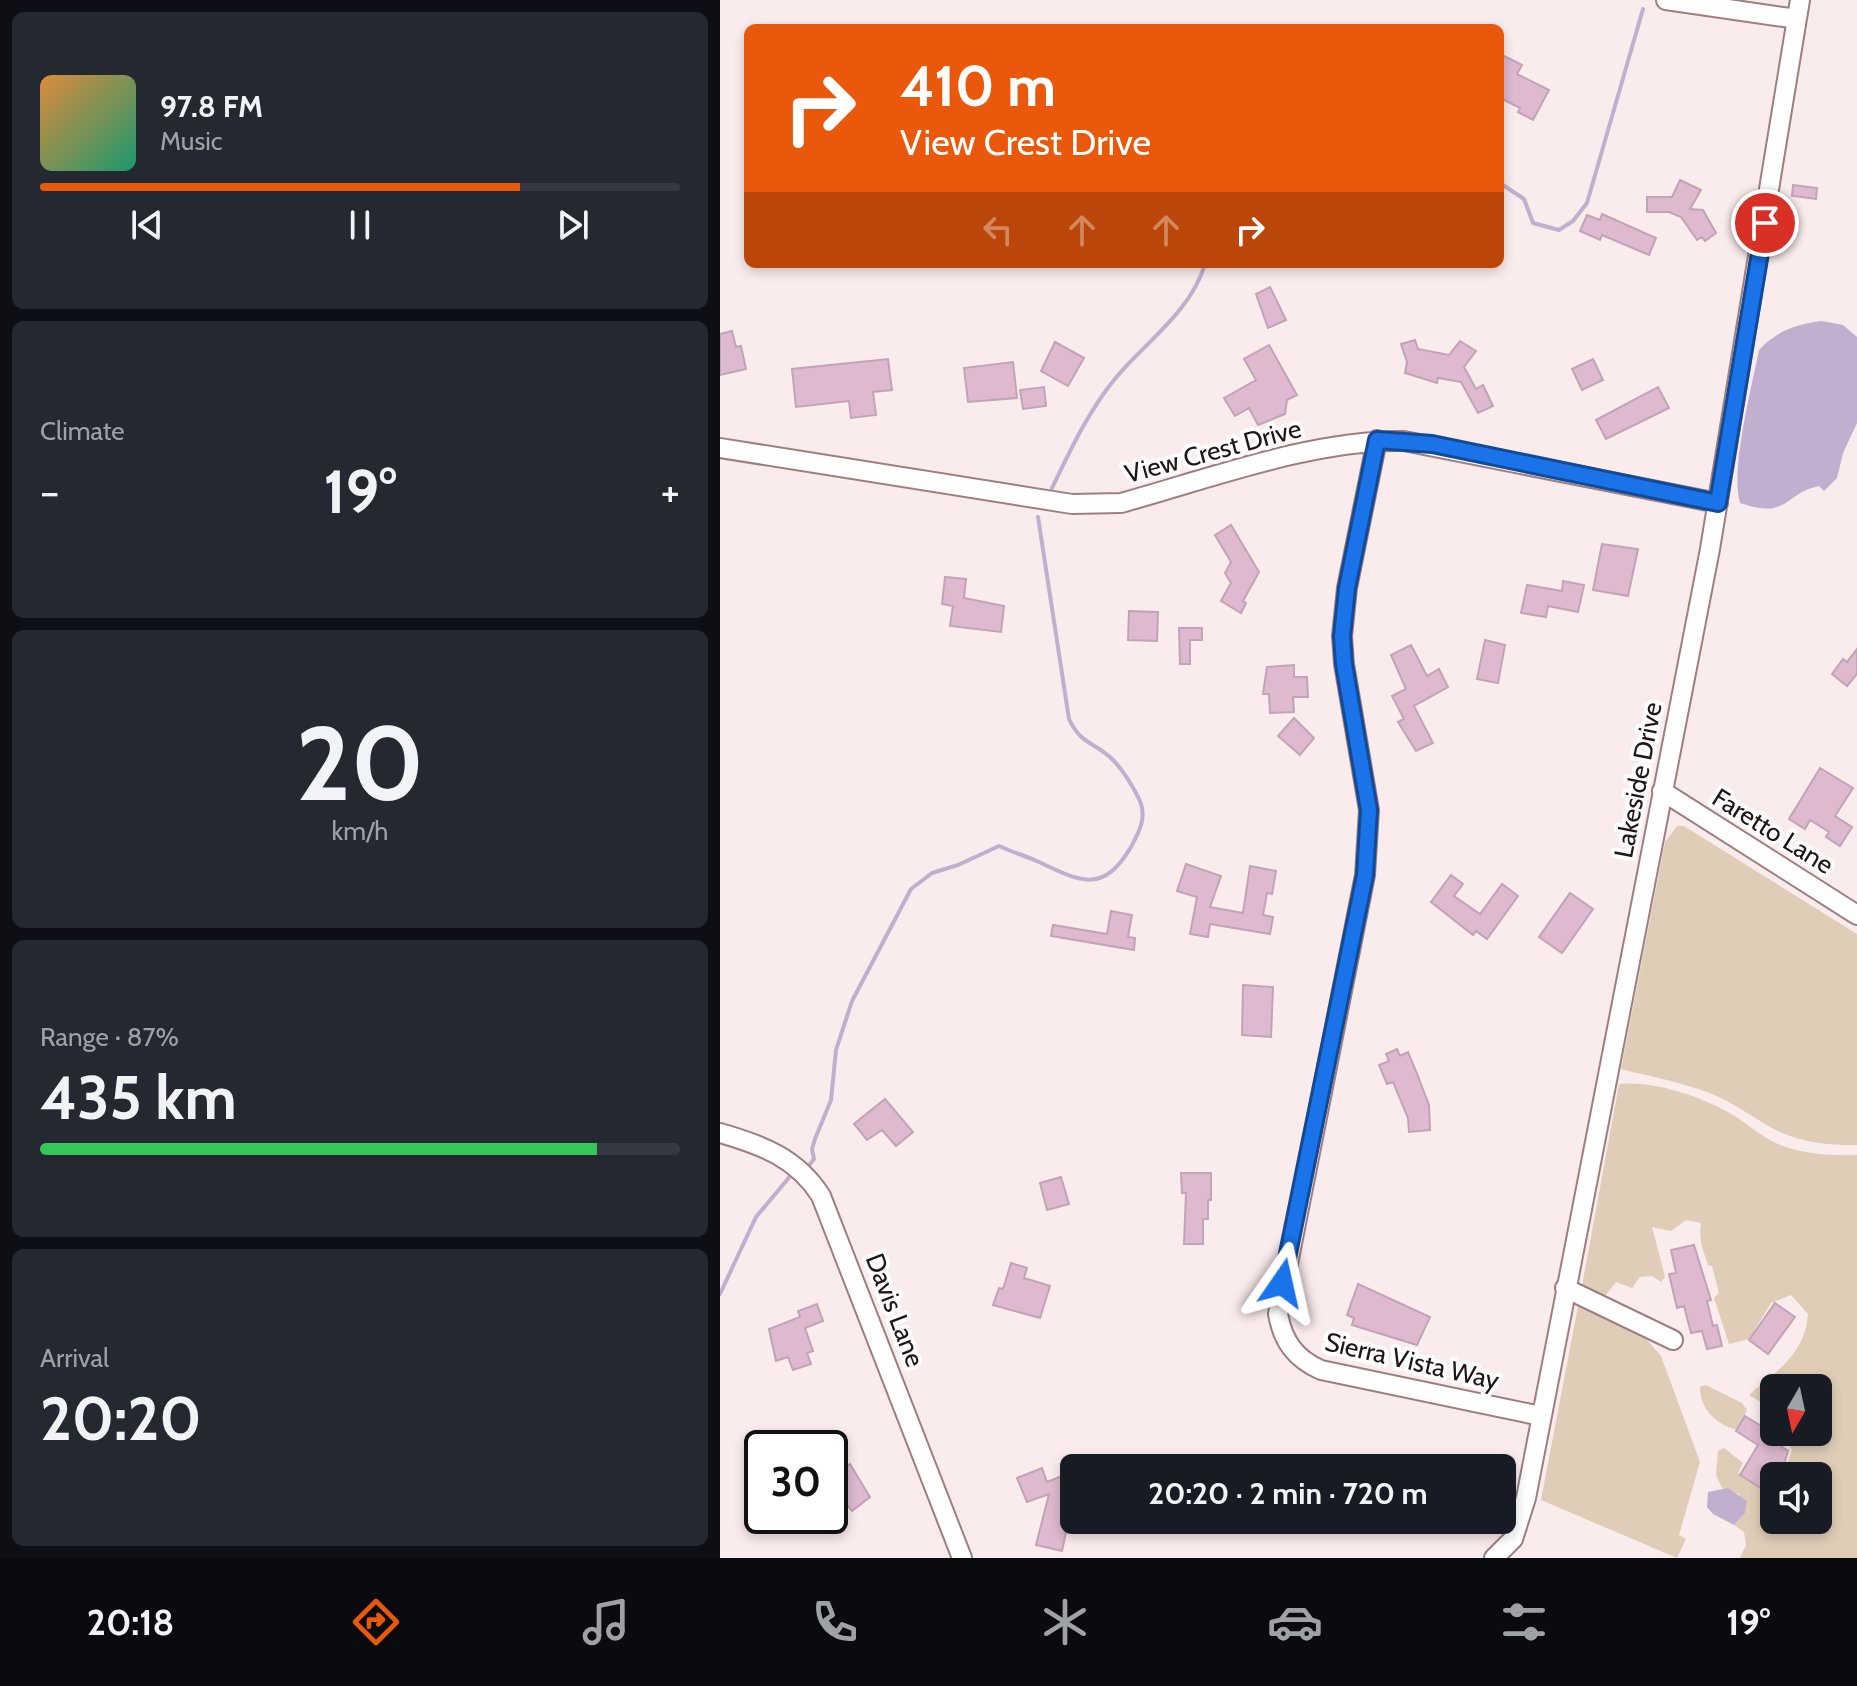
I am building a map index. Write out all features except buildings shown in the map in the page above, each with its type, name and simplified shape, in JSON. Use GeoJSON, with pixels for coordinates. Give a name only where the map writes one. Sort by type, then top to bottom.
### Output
{"type":"FeatureCollection","features":[{"type":"Feature","properties":{"kind":"street"},"geometry":{"type":"LineString","coordinates":[[1666,0],[1797,19]]}},
{"type":"Feature","properties":{"kind":"street","name":"Lakeside Drive"},"geometry":{"type":"LineString","coordinates":[[1494,1558],[1518,1528],[1541,1416],[1718,503],[1800,0]]}},
{"type":"Feature","properties":{"kind":"street","name":"View Crest Drive"},"geometry":{"type":"LineString","coordinates":[[720,448],[1072,504],[1097,505],[1121,503],[1324,448],[1377,440],[1432,444],[1718,503]]}},
{"type":"Feature","properties":{"kind":"street","name":"Sierra Vista Way"},"geometry":{"type":"LineString","coordinates":[[1377,440],[1347,588],[1342,636],[1369,810],[1365,875],[1278,1314],[1287,1343],[1308,1364],[1321,1370],[1541,1416]]}},
{"type":"Feature","properties":{"kind":"street","name":"Faretto Lane"},"geometry":{"type":"LineString","coordinates":[[1662,791],[1857,915]]}},
{"type":"Feature","properties":{"kind":"street","name":"Davis Lane"},"geometry":{"type":"LineString","coordinates":[[720,1133],[782,1156],[806,1175],[821,1196],[962,1558]]}},
{"type":"Feature","properties":{"kind":"street"},"geometry":{"type":"LineString","coordinates":[[1565,1288],[1673,1340]]}},
{"type":"Feature","properties":{"kind":"shaded area"},"geometry":{"type":"Polygon","coordinates":[[[1822,321],[1843,325],[1857,337],[1857,423],[1843,453],[1837,478],[1824,491],[1819,486],[1808,489],[1777,507],[1740,503],[1740,449],[1759,350],[1772,338],[1788,330],[1822,321]]]}},
{"type":"Feature","properties":{"kind":"shaded area"},"geometry":{"type":"Polygon","coordinates":[[[1677,826],[1684,826],[1857,934],[1857,1145],[1824,1144],[1792,1137],[1712,1094],[1621,1069],[1665,842],[1677,826]]]}},
{"type":"Feature","properties":{"kind":"shaded area"},"geometry":{"type":"Polygon","coordinates":[[[1619,1084],[1660,1087],[1701,1100],[1733,1115],[1764,1137],[1797,1150],[1857,1155],[1857,1558],[1740,1558],[1746,1545],[1744,1532],[1734,1525],[1745,1513],[1739,1494],[1722,1488],[1716,1475],[1718,1451],[1724,1448],[1743,1463],[1738,1473],[1760,1486],[1760,1534],[1832,1534],[1832,1462],[1788,1462],[1792,1450],[1790,1446],[1832,1446],[1832,1374],[1773,1374],[1795,1351],[1806,1328],[1808,1314],[1791,1295],[1771,1303],[1749,1339],[1729,1344],[1714,1298],[1719,1293],[1702,1244],[1701,1223],[1686,1220],[1671,1231],[1652,1227],[1665,1277],[1661,1282],[1652,1276],[1640,1277],[1632,1288],[1616,1282],[1605,1296],[1582,1286],[1619,1084]]]}},
{"type":"Feature","properties":{"kind":"shaded area"},"geometry":{"type":"Polygon","coordinates":[[[1578,1306],[1640,1332],[1661,1356],[1700,1462],[1679,1535],[1686,1539],[1677,1558],[1541,1500],[1578,1306]]]}},
{"type":"Feature","properties":{"kind":"shaded area"},"geometry":{"type":"Polygon","coordinates":[[[1706,1385],[1742,1403],[1747,1410],[1738,1430],[1723,1424],[1706,1409],[1700,1387],[1706,1385]]]}},
{"type":"Feature","properties":{"kind":"shaded area"},"geometry":{"type":"Polygon","coordinates":[[[1760,1385],[1760,1402],[1749,1395],[1760,1385]]]}},
{"type":"Feature","properties":{"kind":"shaded area"},"geometry":{"type":"Polygon","coordinates":[[[1728,1488],[1747,1501],[1745,1513],[1734,1525],[1713,1514],[1707,1507],[1708,1492],[1728,1488]]]}},
{"type":"Feature","properties":{"kind":"waterway"},"geometry":{"type":"LineString","coordinates":[[1504,186],[1524,199],[1533,223],[1559,230],[1573,221],[1587,203],[1643,9]]}},
{"type":"Feature","properties":{"kind":"waterway"},"geometry":{"type":"LineString","coordinates":[[1052,488],[1096,405],[1126,366],[1178,312],[1203,268]]}},
{"type":"Feature","properties":{"kind":"waterway"},"geometry":{"type":"LineString","coordinates":[[810,1164],[814,1159],[812,1149],[815,1139],[831,1100],[836,1050],[852,1001],[911,889],[932,873],[999,846],[1067,875],[1090,880],[1101,878],[1121,862],[1139,830],[1142,807],[1128,779],[1113,760],[1078,734],[1069,719],[1038,517]]}},
{"type":"Feature","properties":{"kind":"waterway"},"geometry":{"type":"LineString","coordinates":[[720,1294],[756,1217],[792,1174]]}},
{"type":"Feature","properties":{"kind":"route"},"geometry":{"type":"LineString","coordinates":[[1282,1283],[1369,843],[1365,778],[1344,664],[1342,636],[1347,588],[1377,440],[1432,444],[1718,503],[1765,223]]}}]}
